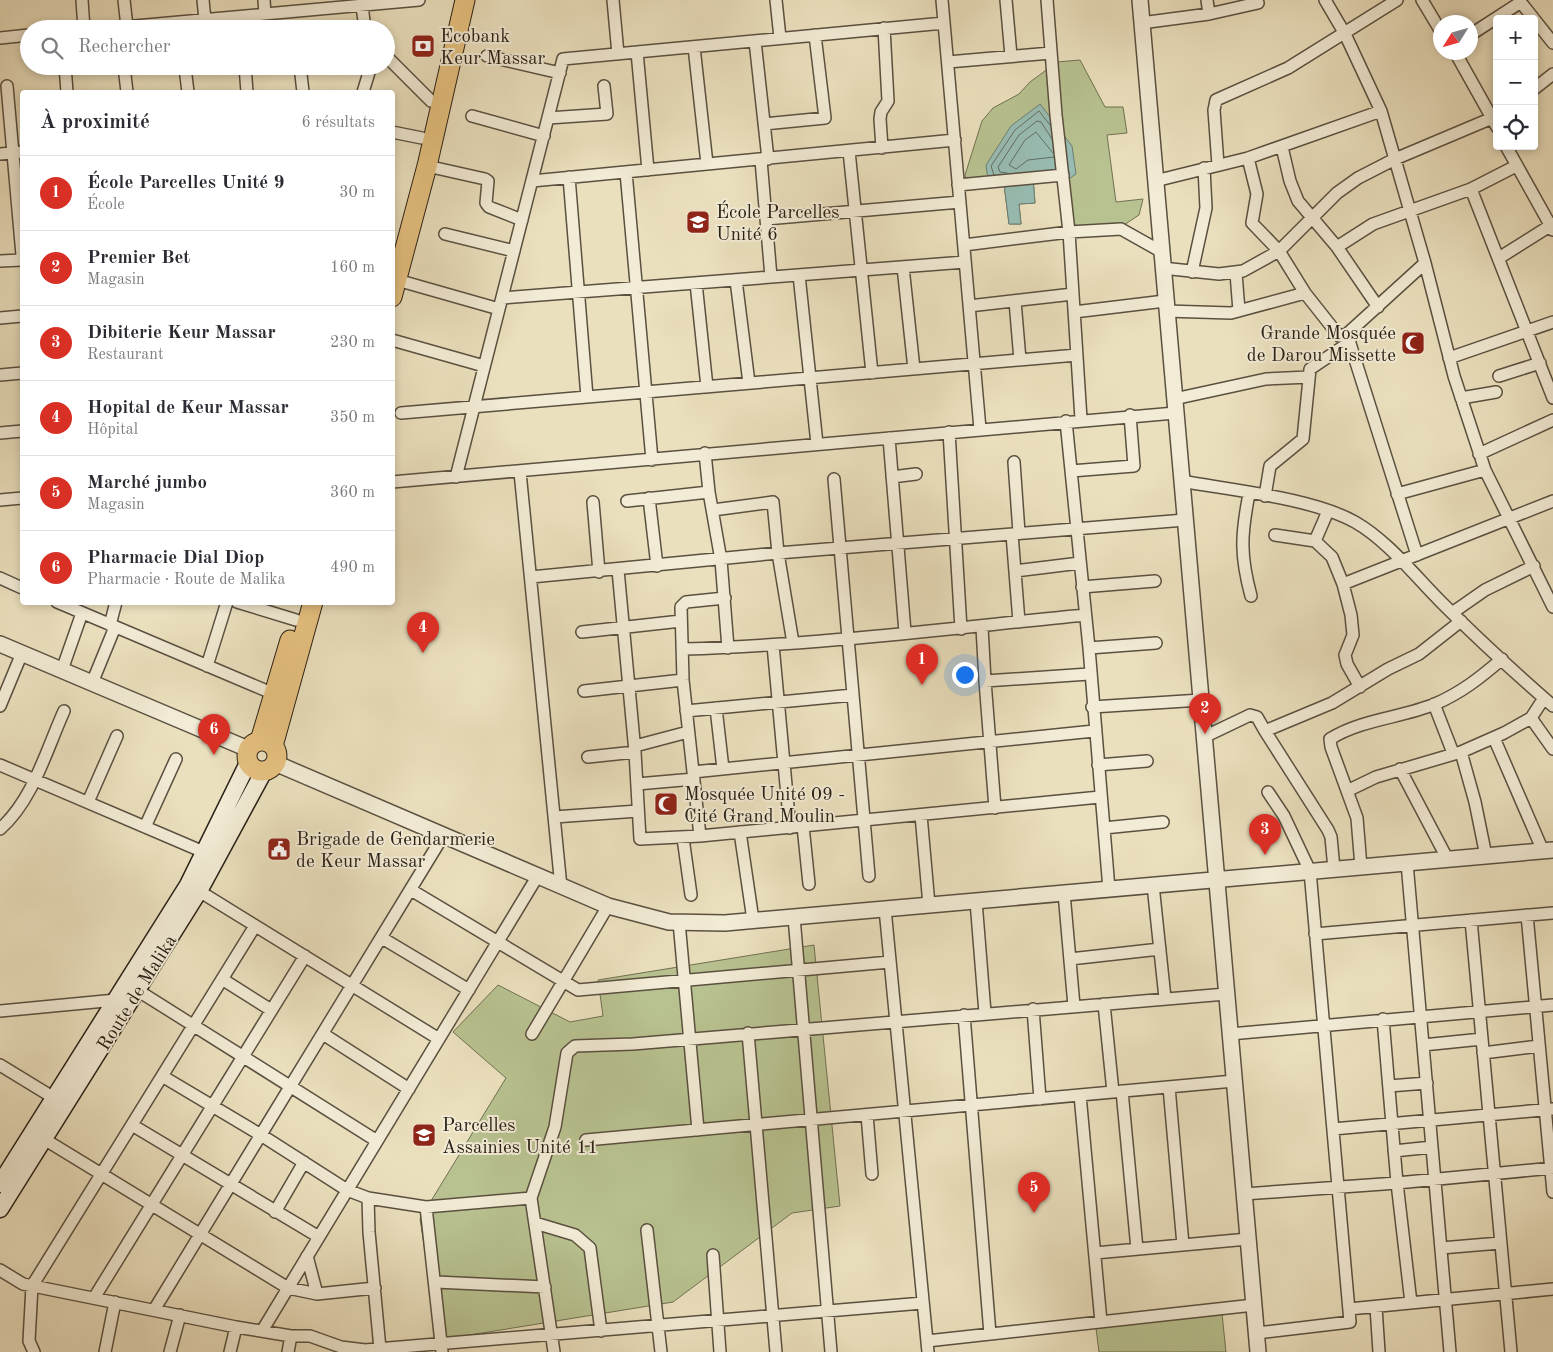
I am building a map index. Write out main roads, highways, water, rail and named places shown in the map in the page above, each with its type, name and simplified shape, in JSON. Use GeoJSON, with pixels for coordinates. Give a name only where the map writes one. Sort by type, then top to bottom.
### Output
{"type":"FeatureCollection","features":[{"type":"Feature","properties":{"kind":"main road"},"geometry":{"type":"LineString","coordinates":[[395,242],[431,101],[451,0]]}},
{"type":"Feature","properties":{"kind":"main road"},"geometry":{"type":"LineString","coordinates":[[395,288],[427,166],[465,0]]}},
{"type":"Feature","properties":{"kind":"main road","name":"Route de Malika"},"geometry":{"type":"LineString","coordinates":[[0,1209],[199,891],[261,755],[312,605]]}},
{"type":"Feature","properties":{"kind":"main road","name":"Route de Malika"},"geometry":{"type":"LineString","coordinates":[[0,1184],[188,885],[261,755],[274,694],[298,611]]}},
{"type":"Feature","properties":{"kind":"water"},"geometry":{"type":"Polygon","coordinates":[[[1040,104],[1072,146],[1076,174],[1070,178],[1059,176],[1033,178],[1035,203],[1019,204],[1021,224],[1009,224],[1004,184],[994,185],[987,173],[986,165],[1011,126],[1040,104]]]}},
{"type":"Feature","properties":{"kind":"place","name":"Ecobank Keur Massar"},"geometry":{"type":"Point","coordinates":[423,46]}},
{"type":"Feature","properties":{"kind":"place","name":"École Parcelles Unité 6"},"geometry":{"type":"Point","coordinates":[698,222]}},
{"type":"Feature","properties":{"kind":"place","name":"Grande Mosquée de Darou Missette"},"geometry":{"type":"Point","coordinates":[1413,343]}},
{"type":"Feature","properties":{"kind":"place","name":"Hopital de Keur Massar"},"geometry":{"type":"Point","coordinates":[423,653]}},
{"type":"Feature","properties":{"kind":"place","name":"École Parcelles Unité 9"},"geometry":{"type":"Point","coordinates":[922,685]}},
{"type":"Feature","properties":{"kind":"place","name":"Premier Bet"},"geometry":{"type":"Point","coordinates":[1205,734]}},
{"type":"Feature","properties":{"kind":"place","name":"Pharmacie Dial Diop"},"geometry":{"type":"Point","coordinates":[214,755]}},
{"type":"Feature","properties":{"kind":"place","name":"Mosquée Unité 09 - Cité Grand Moulin"},"geometry":{"type":"Point","coordinates":[666,804]}},
{"type":"Feature","properties":{"kind":"place","name":"Brigade de Gendarmerie de Keur Massar"},"geometry":{"type":"Point","coordinates":[279,849]}},
{"type":"Feature","properties":{"kind":"place","name":"Dibiterie Keur Massar"},"geometry":{"type":"Point","coordinates":[1265,855]}},
{"type":"Feature","properties":{"kind":"place","name":"Parcelles Assainies Unité 11"},"geometry":{"type":"Point","coordinates":[424,1135]}},
{"type":"Feature","properties":{"kind":"place","name":"Marché jumbo"},"geometry":{"type":"Point","coordinates":[1034,1213]}}]}
